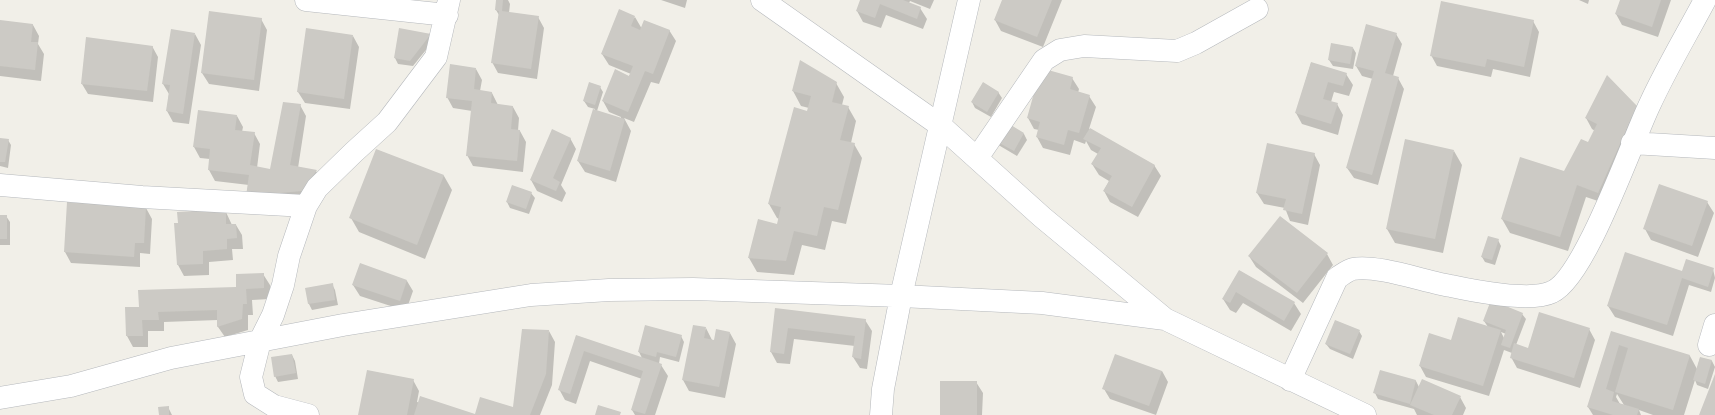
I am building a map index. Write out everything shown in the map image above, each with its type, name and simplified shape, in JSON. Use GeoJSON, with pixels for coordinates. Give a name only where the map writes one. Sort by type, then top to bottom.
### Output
{"type":"FeatureCollection","features":[{"type":"Feature","properties":{"kind":"street"},"geometry":{"type":"LineString","coordinates":[[306,0],[448,8],[436,57],[410,94],[388,122],[317,188],[306,206],[289,256],[283,285],[273,315],[260,341],[251,377],[255,394],[274,406],[308,415]]}},
{"type":"Feature","properties":{"kind":"street"},"geometry":{"type":"LineString","coordinates":[[762,0],[941,126],[1042,217],[1165,319],[1365,415]]}},
{"type":"Feature","properties":{"kind":"street"},"geometry":{"type":"LineString","coordinates":[[881,415],[883,389],[900,296],[941,126],[969,0]]}},
{"type":"Feature","properties":{"kind":"street"},"geometry":{"type":"LineString","coordinates":[[1290,380],[1337,278],[1352,269],[1370,268],[1480,292],[1536,296],[1552,292],[1564,285],[1586,251],[1650,102],[1705,0]]}},
{"type":"Feature","properties":{"kind":"street"},"geometry":{"type":"LineString","coordinates":[[977,158],[1044,60],[1060,50],[1084,46],[1177,51],[1196,43],[1257,9]]}},
{"type":"Feature","properties":{"kind":"street"},"geometry":{"type":"LineString","coordinates":[[1632,143],[1715,148]]}},
{"type":"Feature","properties":{"kind":"street"},"geometry":{"type":"LineString","coordinates":[[0,185],[142,197],[306,206]]}},
{"type":"Feature","properties":{"kind":"street"},"geometry":{"type":"LineString","coordinates":[[0,398],[71,386],[171,358],[359,322],[531,295],[609,290],[694,289],[900,296],[1042,303],[1165,319]]}},
{"type":"Feature","properties":{"kind":"building"},"geometry":{"type":"Polygon","coordinates":[[[496,0],[503,0],[502,11],[539,16],[531,69],[491,63],[499,11],[495,10],[496,0]]]}},
{"type":"Feature","properties":{"kind":"building"},"geometry":{"type":"Polygon","coordinates":[[[860,0],[903,0],[921,7],[917,19],[880,4],[875,18],[856,11],[860,0]]]}},
{"type":"Feature","properties":{"kind":"building"},"geometry":{"type":"Polygon","coordinates":[[[1002,0],[1052,0],[1037,37],[994,20],[1002,0]]]}},
{"type":"Feature","properties":{"kind":"building"},"geometry":{"type":"Polygon","coordinates":[[[1620,0],[1661,0],[1652,27],[1615,14],[1620,0]]]}},
{"type":"Feature","properties":{"kind":"building"},"geometry":{"type":"Polygon","coordinates":[[[1441,1],[1534,20],[1524,67],[1487,59],[1485,67],[1430,56],[1441,1]]]}},
{"type":"Feature","properties":{"kind":"building"},"geometry":{"type":"Polygon","coordinates":[[[619,9],[635,16],[631,26],[640,30],[644,20],[670,30],[653,74],[645,71],[628,112],[602,101],[615,69],[629,76],[633,66],[601,54],[619,9]]]}},
{"type":"Feature","properties":{"kind":"building"},"geometry":{"type":"Polygon","coordinates":[[[209,11],[262,18],[254,80],[201,73],[209,11]]]}},
{"type":"Feature","properties":{"kind":"building"},"geometry":{"type":"Polygon","coordinates":[[[0,20],[33,24],[31,42],[38,42],[35,70],[0,66],[0,20]]]}},
{"type":"Feature","properties":{"kind":"building"},"geometry":{"type":"Polygon","coordinates":[[[1366,24],[1397,33],[1385,73],[1399,77],[1372,175],[1346,168],[1374,71],[1355,66],[1366,24]]]}},
{"type":"Feature","properties":{"kind":"building"},"geometry":{"type":"Polygon","coordinates":[[[306,28],[353,35],[344,99],[297,92],[306,28]]]}},
{"type":"Feature","properties":{"kind":"building"},"geometry":{"type":"Polygon","coordinates":[[[399,28],[431,34],[410,61],[394,58],[399,28]]]}},
{"type":"Feature","properties":{"kind":"building"},"geometry":{"type":"Polygon","coordinates":[[[171,29],[195,33],[183,114],[166,111],[170,85],[162,84],[171,29]]]}},
{"type":"Feature","properties":{"kind":"building"},"geometry":{"type":"Polygon","coordinates":[[[86,37],[153,46],[147,91],[81,84],[86,37]]]}},
{"type":"Feature","properties":{"kind":"building"},"geometry":{"type":"Polygon","coordinates":[[[1331,43],[1353,47],[1350,64],[1328,60],[1331,43]]]}},
{"type":"Feature","properties":{"kind":"building"},"geometry":{"type":"Polygon","coordinates":[[[800,60],[837,82],[832,102],[849,106],[840,140],[855,143],[838,210],[824,207],[817,236],[794,231],[786,261],[748,258],[758,219],[777,224],[781,207],[768,204],[794,107],[807,111],[811,96],[792,91],[800,60]]]}},
{"type":"Feature","properties":{"kind":"building"},"geometry":{"type":"Polygon","coordinates":[[[1311,62],[1347,73],[1343,86],[1328,82],[1323,99],[1338,103],[1331,124],[1295,113],[1311,62]]]}},
{"type":"Feature","properties":{"kind":"building"},"geometry":{"type":"Polygon","coordinates":[[[450,64],[476,68],[474,89],[492,92],[491,103],[513,106],[511,129],[520,130],[517,161],[466,156],[472,101],[446,98],[450,64]]]}},
{"type":"Feature","properties":{"kind":"building"},"geometry":{"type":"Polygon","coordinates":[[[1041,68],[1073,77],[1070,89],[1090,95],[1079,133],[1068,130],[1064,145],[1036,137],[1040,122],[1027,118],[1041,68]]]}},
{"type":"Feature","properties":{"kind":"building"},"geometry":{"type":"Polygon","coordinates":[[[1607,75],[1637,106],[1598,193],[1577,185],[1560,237],[1501,219],[1520,157],[1564,171],[1581,139],[1588,142],[1597,124],[1585,118],[1607,75]]]}},
{"type":"Feature","properties":{"kind":"building"},"geometry":{"type":"Polygon","coordinates":[[[589,82],[601,86],[595,105],[583,101],[589,82]]]}},
{"type":"Feature","properties":{"kind":"building"},"geometry":{"type":"Polygon","coordinates":[[[983,82],[999,92],[987,112],[971,102],[983,82]]]}},
{"type":"Feature","properties":{"kind":"building"},"geometry":{"type":"Polygon","coordinates":[[[283,102],[301,104],[290,165],[317,170],[302,191],[246,196],[249,175],[208,170],[210,149],[193,147],[198,110],[237,115],[235,130],[255,132],[250,165],[270,169],[283,102]]]}},
{"type":"Feature","properties":{"kind":"building"},"geometry":{"type":"Polygon","coordinates":[[[593,109],[625,119],[610,171],[577,161],[593,109]]]}},
{"type":"Feature","properties":{"kind":"building"},"geometry":{"type":"Polygon","coordinates":[[[1001,119],[1024,133],[1014,151],[990,138],[1001,119]]]}},
{"type":"Feature","properties":{"kind":"building"},"geometry":{"type":"Polygon","coordinates":[[[1090,128],[1155,165],[1132,207],[1103,191],[1112,176],[1091,164],[1101,148],[1083,139],[1090,128]]]}},
{"type":"Feature","properties":{"kind":"building"},"geometry":{"type":"Polygon","coordinates":[[[552,129],[571,138],[553,178],[560,182],[556,191],[530,180],[552,129]]]}},
{"type":"Feature","properties":{"kind":"building"},"geometry":{"type":"Polygon","coordinates":[[[0,138],[9,139],[5,162],[0,162],[0,138]]]}},
{"type":"Feature","properties":{"kind":"building"},"geometry":{"type":"Polygon","coordinates":[[[1405,139],[1454,150],[1435,239],[1386,229],[1405,139]]]}},
{"type":"Feature","properties":{"kind":"building"},"geometry":{"type":"Polygon","coordinates":[[[1267,143],[1315,153],[1302,214],[1283,210],[1286,199],[1256,193],[1267,143]]]}},
{"type":"Feature","properties":{"kind":"building"},"geometry":{"type":"Polygon","coordinates":[[[376,149],[444,175],[417,245],[349,218],[376,149]]]}},
{"type":"Feature","properties":{"kind":"building"},"geometry":{"type":"Polygon","coordinates":[[[1659,184],[1708,201],[1692,246],[1643,229],[1659,184]]]}},
{"type":"Feature","properties":{"kind":"building"},"geometry":{"type":"Polygon","coordinates":[[[512,185],[532,192],[526,209],[506,202],[512,185]]]}},
{"type":"Feature","properties":{"kind":"building"},"geometry":{"type":"Polygon","coordinates":[[[67,202],[146,207],[144,243],[135,243],[134,257],[64,252],[67,202]]]}},
{"type":"Feature","properties":{"kind":"building"},"geometry":{"type":"Polygon","coordinates":[[[226,209],[226,224],[236,224],[237,238],[227,239],[227,249],[203,251],[203,264],[177,265],[174,223],[178,223],[177,212],[226,209]]]}},
{"type":"Feature","properties":{"kind":"building"},"geometry":{"type":"Polygon","coordinates":[[[0,215],[7,215],[7,239],[0,239],[0,215]]]}},
{"type":"Feature","properties":{"kind":"building"},"geometry":{"type":"Polygon","coordinates":[[[1280,216],[1328,253],[1297,293],[1248,256],[1280,216]]]}},
{"type":"Feature","properties":{"kind":"building"},"geometry":{"type":"Polygon","coordinates":[[[1488,236],[1499,239],[1492,260],[1481,257],[1488,236]]]}},
{"type":"Feature","properties":{"kind":"building"},"geometry":{"type":"Polygon","coordinates":[[[1625,252],[1682,271],[1686,259],[1714,268],[1708,287],[1682,278],[1667,325],[1607,306],[1625,252]]]}},
{"type":"Feature","properties":{"kind":"building"},"geometry":{"type":"Polygon","coordinates":[[[360,263],[407,280],[400,301],[352,285],[360,263]]]}},
{"type":"Feature","properties":{"kind":"building"},"geometry":{"type":"Polygon","coordinates":[[[1239,270],[1295,302],[1284,321],[1236,292],[1230,303],[1222,299],[1239,270]]]}},
{"type":"Feature","properties":{"kind":"building"},"geometry":{"type":"Polygon","coordinates":[[[264,273],[264,288],[246,289],[247,304],[243,304],[242,319],[217,327],[217,310],[158,312],[159,320],[142,320],[143,336],[126,336],[125,307],[139,307],[138,290],[236,287],[236,274],[264,273]]]}},
{"type":"Feature","properties":{"kind":"building"},"geometry":{"type":"Polygon","coordinates":[[[333,283],[335,300],[308,304],[305,288],[333,283]]]}},
{"type":"Feature","properties":{"kind":"building"},"geometry":{"type":"Polygon","coordinates":[[[1491,300],[1523,313],[1510,348],[1501,345],[1506,330],[1483,321],[1491,300]]]}},
{"type":"Feature","properties":{"kind":"building"},"geometry":{"type":"Polygon","coordinates":[[[775,308],[866,319],[861,359],[852,357],[855,336],[788,328],[784,354],[770,352],[775,308]]]}},
{"type":"Feature","properties":{"kind":"building"},"geometry":{"type":"Polygon","coordinates":[[[1539,312],[1590,328],[1574,378],[1510,358],[1514,343],[1528,348],[1539,312]]]}},
{"type":"Feature","properties":{"kind":"building"},"geometry":{"type":"Polygon","coordinates":[[[1458,317],[1501,330],[1483,386],[1419,366],[1429,333],[1451,340],[1458,317]]]}},
{"type":"Feature","properties":{"kind":"building"},"geometry":{"type":"Polygon","coordinates":[[[1335,320],[1360,330],[1350,354],[1325,344],[1335,320]]]}},
{"type":"Feature","properties":{"kind":"building"},"geometry":{"type":"Polygon","coordinates":[[[645,325],[682,335],[676,357],[657,352],[656,357],[638,352],[645,325]]]}},
{"type":"Feature","properties":{"kind":"building"},"geometry":{"type":"Polygon","coordinates":[[[693,325],[706,327],[704,338],[714,340],[716,329],[730,332],[719,387],[682,380],[693,325]]]}},
{"type":"Feature","properties":{"kind":"building"},"geometry":{"type":"Polygon","coordinates":[[[522,329],[549,330],[546,374],[530,415],[414,415],[420,396],[475,414],[480,397],[513,407],[522,329]]]}},
{"type":"Feature","properties":{"kind":"building"},"geometry":{"type":"Polygon","coordinates":[[[1611,331],[1690,355],[1673,410],[1615,392],[1628,348],[1619,345],[1606,389],[1614,392],[1612,401],[1639,409],[1637,415],[1613,415],[1587,407],[1611,331]]]}},
{"type":"Feature","properties":{"kind":"building"},"geometry":{"type":"Polygon","coordinates":[[[576,335],[662,364],[645,414],[631,410],[643,371],[584,351],[570,394],[558,390],[576,335]]]}},
{"type":"Feature","properties":{"kind":"building"},"geometry":{"type":"Polygon","coordinates":[[[292,354],[296,373],[274,377],[271,357],[292,354]]]}},
{"type":"Feature","properties":{"kind":"building"},"geometry":{"type":"Polygon","coordinates":[[[1115,354],[1162,371],[1149,406],[1102,389],[1115,354]]]}},
{"type":"Feature","properties":{"kind":"building"},"geometry":{"type":"Polygon","coordinates":[[[1700,357],[1712,360],[1705,384],[1693,380],[1700,357]]]}},
{"type":"Feature","properties":{"kind":"building"},"geometry":{"type":"Polygon","coordinates":[[[367,370],[414,379],[407,415],[358,415],[367,370]]]}},
{"type":"Feature","properties":{"kind":"building"},"geometry":{"type":"Polygon","coordinates":[[[1380,370],[1416,380],[1410,404],[1373,393],[1380,370]]]}},
{"type":"Feature","properties":{"kind":"building"},"geometry":{"type":"Polygon","coordinates":[[[1715,374],[1715,415],[1699,415],[1715,374]]]}},
{"type":"Feature","properties":{"kind":"building"},"geometry":{"type":"Polygon","coordinates":[[[1422,379],[1461,396],[1452,415],[1434,415],[1410,405],[1422,379]]]}},
{"type":"Feature","properties":{"kind":"building"},"geometry":{"type":"Polygon","coordinates":[[[940,381],[977,381],[977,415],[940,415],[940,381]]]}},
{"type":"Feature","properties":{"kind":"building"},"geometry":{"type":"Polygon","coordinates":[[[598,405],[621,412],[620,415],[595,415],[598,405]]]}},
{"type":"Feature","properties":{"kind":"building"},"geometry":{"type":"Polygon","coordinates":[[[169,406],[169,415],[159,415],[158,407],[169,406]]]}}]}
